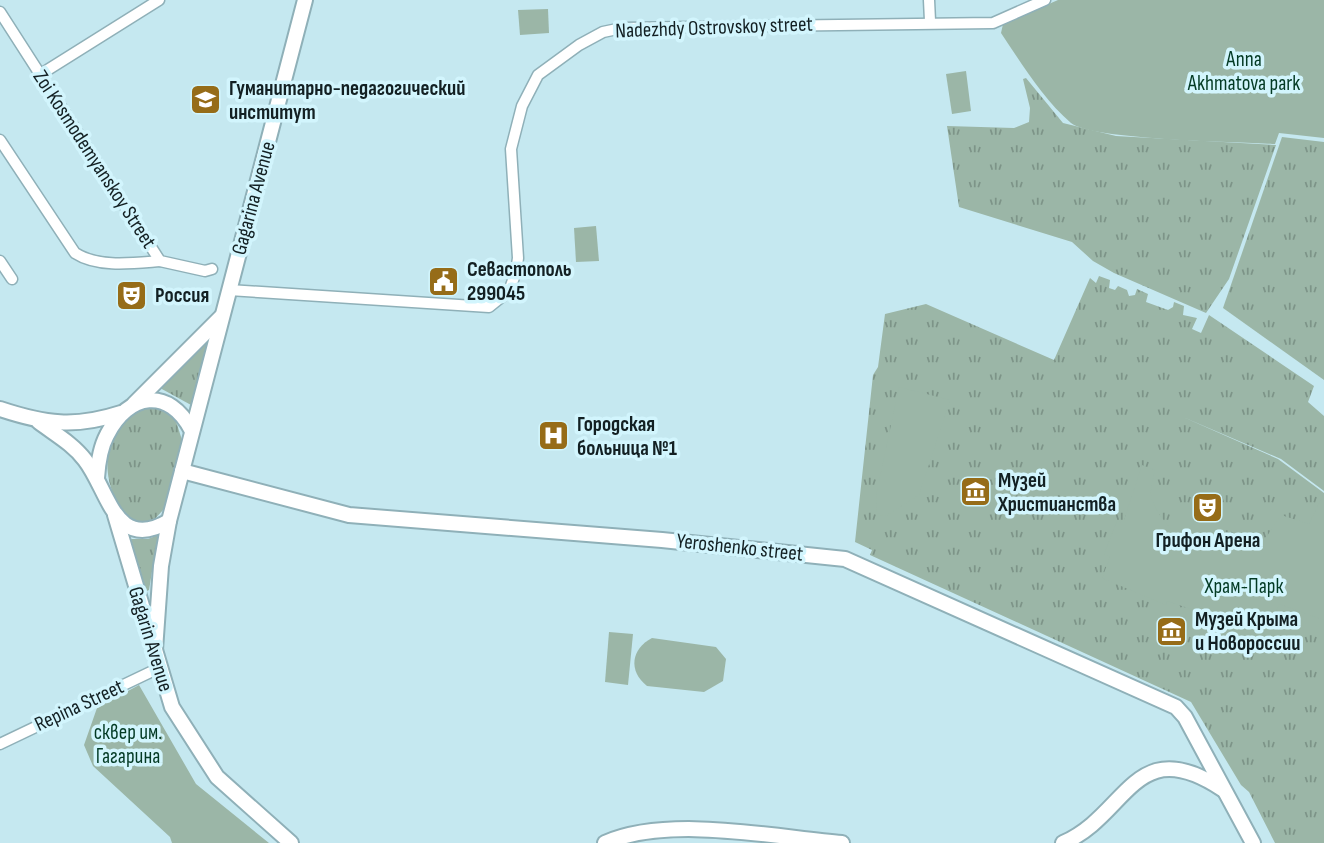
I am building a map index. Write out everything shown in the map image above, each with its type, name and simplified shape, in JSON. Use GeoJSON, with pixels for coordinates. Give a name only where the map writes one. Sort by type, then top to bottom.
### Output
{"type":"FeatureCollection","features":[{"type":"Feature","properties":{"kind":"main road","name":"Gagarina Avenue"},"geometry":{"type":"LineString","coordinates":[[192,431],[305,0]]}},
{"type":"Feature","properties":{"kind":"main road"},"geometry":{"type":"LineString","coordinates":[[97,478],[105,438],[121,414],[222,316]]}},
{"type":"Feature","properties":{"kind":"main road"},"geometry":{"type":"LineString","coordinates":[[134,404],[153,400],[171,404],[185,417],[192,431],[169,521],[161,566],[155,650]]}},
{"type":"Feature","properties":{"kind":"main road"},"geometry":{"type":"LineString","coordinates":[[0,409],[39,422],[77,424],[121,414]]}},
{"type":"Feature","properties":{"kind":"main road"},"geometry":{"type":"LineString","coordinates":[[39,422],[72,446],[97,478],[115,515],[126,526],[141,530],[156,529],[169,521]]}},
{"type":"Feature","properties":{"kind":"main road","name":"Yeroshenko street"},"geometry":{"type":"LineString","coordinates":[[183,471],[349,515],[689,542],[845,559],[1176,707],[1185,717],[1253,843]]}},
{"type":"Feature","properties":{"kind":"main road","name":"Gagarin Avenue"},"geometry":{"type":"LineString","coordinates":[[115,515],[172,707],[216,777],[291,843]]}},
{"type":"Feature","properties":{"kind":"main road"},"geometry":{"type":"LineString","coordinates":[[1063,843],[1079,836],[1134,780],[1165,769],[1198,773],[1223,790]]}},
{"type":"Feature","properties":{"kind":"main road"},"geometry":{"type":"LineString","coordinates":[[605,843],[628,835],[691,829],[842,843]]}},
{"type":"Feature","properties":{"kind":"street"},"geometry":{"type":"LineString","coordinates":[[41,74],[159,0]]}},
{"type":"Feature","properties":{"kind":"street"},"geometry":{"type":"LineString","coordinates":[[929,0],[930,21]]}},
{"type":"Feature","properties":{"kind":"street","name":"Nadezhdy Ostrovskoy street"},"geometry":{"type":"LineString","coordinates":[[229,290],[489,307],[509,292],[518,258],[512,149],[522,106],[538,75],[579,45],[603,33],[622,28],[930,21],[993,23],[1045,0]]}},
{"type":"Feature","properties":{"kind":"street","name":"Zoi Kosmodemyanskoy Street"},"geometry":{"type":"LineString","coordinates":[[0,12],[160,261],[205,271],[212,269]]}},
{"type":"Feature","properties":{"kind":"street"},"geometry":{"type":"LineString","coordinates":[[0,140],[75,253],[83,258],[128,264],[160,261]]}},
{"type":"Feature","properties":{"kind":"street"},"geometry":{"type":"LineString","coordinates":[[0,261],[12,279]]}},
{"type":"Feature","properties":{"kind":"street","name":"Repina Street"},"geometry":{"type":"LineString","coordinates":[[0,744],[159,668]]}},
{"type":"Feature","properties":{"kind":"green space","name":"Anna Akhmatova park"},"geometry":{"type":"Polygon","coordinates":[[[1058,0],[1324,0],[1324,138],[1279,133],[1275,144],[1168,139],[1107,133],[1084,129],[1071,123],[1042,92],[1001,33],[1003,24],[1058,0]]]}},
{"type":"Feature","properties":{"kind":"green space"},"geometry":{"type":"Polygon","coordinates":[[[548,9],[549,33],[520,35],[518,10],[548,9]]]}},
{"type":"Feature","properties":{"kind":"green space"},"geometry":{"type":"Polygon","coordinates":[[[966,71],[971,111],[952,114],[946,74],[966,71]]]}},
{"type":"Feature","properties":{"kind":"green space"},"geometry":{"type":"Polygon","coordinates":[[[1026,78],[1063,123],[1116,136],[1276,145],[1229,279],[1206,313],[1114,273],[1093,261],[1072,242],[959,207],[947,126],[1014,128],[1029,122],[1030,108],[1023,79],[1026,78]]]}},
{"type":"Feature","properties":{"kind":"green space"},"geometry":{"type":"Polygon","coordinates":[[[1282,137],[1324,142],[1324,380],[1223,308],[1282,137]]]}},
{"type":"Feature","properties":{"kind":"green space"},"geometry":{"type":"Polygon","coordinates":[[[596,226],[599,261],[576,262],[574,228],[596,226]]]}},
{"type":"Feature","properties":{"kind":"green space"},"geometry":{"type":"Polygon","coordinates":[[[1099,276],[1110,280],[1109,288],[1115,290],[1118,286],[1127,290],[1129,296],[1135,295],[1137,289],[1148,294],[1146,302],[1168,310],[1173,307],[1174,302],[1184,306],[1183,315],[1197,318],[1192,329],[1201,333],[1209,315],[1314,386],[1308,402],[1324,416],[1324,491],[1281,459],[1183,417],[1278,459],[1324,493],[1324,843],[1275,843],[1249,792],[1241,785],[1191,702],[870,555],[872,550],[855,542],[873,375],[878,367],[885,314],[926,304],[1054,360],[1090,278],[1096,283],[1099,276]]]}},
{"type":"Feature","properties":{"kind":"green space"},"geometry":{"type":"Polygon","coordinates":[[[208,340],[191,405],[160,388],[208,340]]]}},
{"type":"Feature","properties":{"kind":"green space"},"geometry":{"type":"Polygon","coordinates":[[[899,387],[950,400],[919,495],[884,517],[876,512],[877,491],[899,387]]]}},
{"type":"Feature","properties":{"kind":"green space"},"geometry":{"type":"Polygon","coordinates":[[[157,406],[175,418],[182,440],[164,509],[153,521],[136,523],[122,510],[113,493],[108,474],[108,455],[113,437],[122,422],[137,411],[157,406]]]}},
{"type":"Feature","properties":{"kind":"green space","name":"Храм-Парк"},"geometry":{"type":"Polygon","coordinates":[[[1142,465],[1155,470],[1151,494],[1157,511],[1177,535],[1205,550],[1226,550],[1263,542],[1281,515],[1309,524],[1324,493],[1324,620],[1279,604],[1268,635],[1167,601],[1166,605],[1102,578],[1110,557],[1104,554],[1117,521],[1123,523],[1142,465]]]}},
{"type":"Feature","properties":{"kind":"green space"},"geometry":{"type":"Polygon","coordinates":[[[158,535],[149,590],[145,592],[131,539],[148,539],[158,535]]]}},
{"type":"Feature","properties":{"kind":"green space"},"geometry":{"type":"Polygon","coordinates":[[[609,632],[633,634],[628,685],[605,682],[609,632]]]}},
{"type":"Feature","properties":{"kind":"green space"},"geometry":{"type":"Polygon","coordinates":[[[652,638],[716,647],[726,659],[723,681],[704,692],[647,686],[637,674],[634,660],[640,648],[652,638]]]}},
{"type":"Feature","properties":{"kind":"green space","name":"сквер им. Гагарина"},"geometry":{"type":"Polygon","coordinates":[[[139,685],[196,784],[269,843],[172,843],[170,837],[93,766],[84,745],[97,708],[139,685]]]}},
{"type":"Feature","properties":{"kind":"place","name":"Гуманитарно-педагогический институт"},"geometry":{"type":"Point","coordinates":[206,100]}},
{"type":"Feature","properties":{"kind":"place","name":"Севастополь 299045"},"geometry":{"type":"Point","coordinates":[444,281]}},
{"type":"Feature","properties":{"kind":"place","name":"Россия"},"geometry":{"type":"Point","coordinates":[132,295]}},
{"type":"Feature","properties":{"kind":"place","name":"Городская больница №1"},"geometry":{"type":"Point","coordinates":[554,436]}},
{"type":"Feature","properties":{"kind":"place","name":"Музей Христианства"},"geometry":{"type":"Point","coordinates":[975,492]}},
{"type":"Feature","properties":{"kind":"place","name":"Грифон Арена"},"geometry":{"type":"Point","coordinates":[1208,508]}},
{"type":"Feature","properties":{"kind":"place","name":"Музей Крыма и Новороссии"},"geometry":{"type":"Point","coordinates":[1172,631]}}]}
